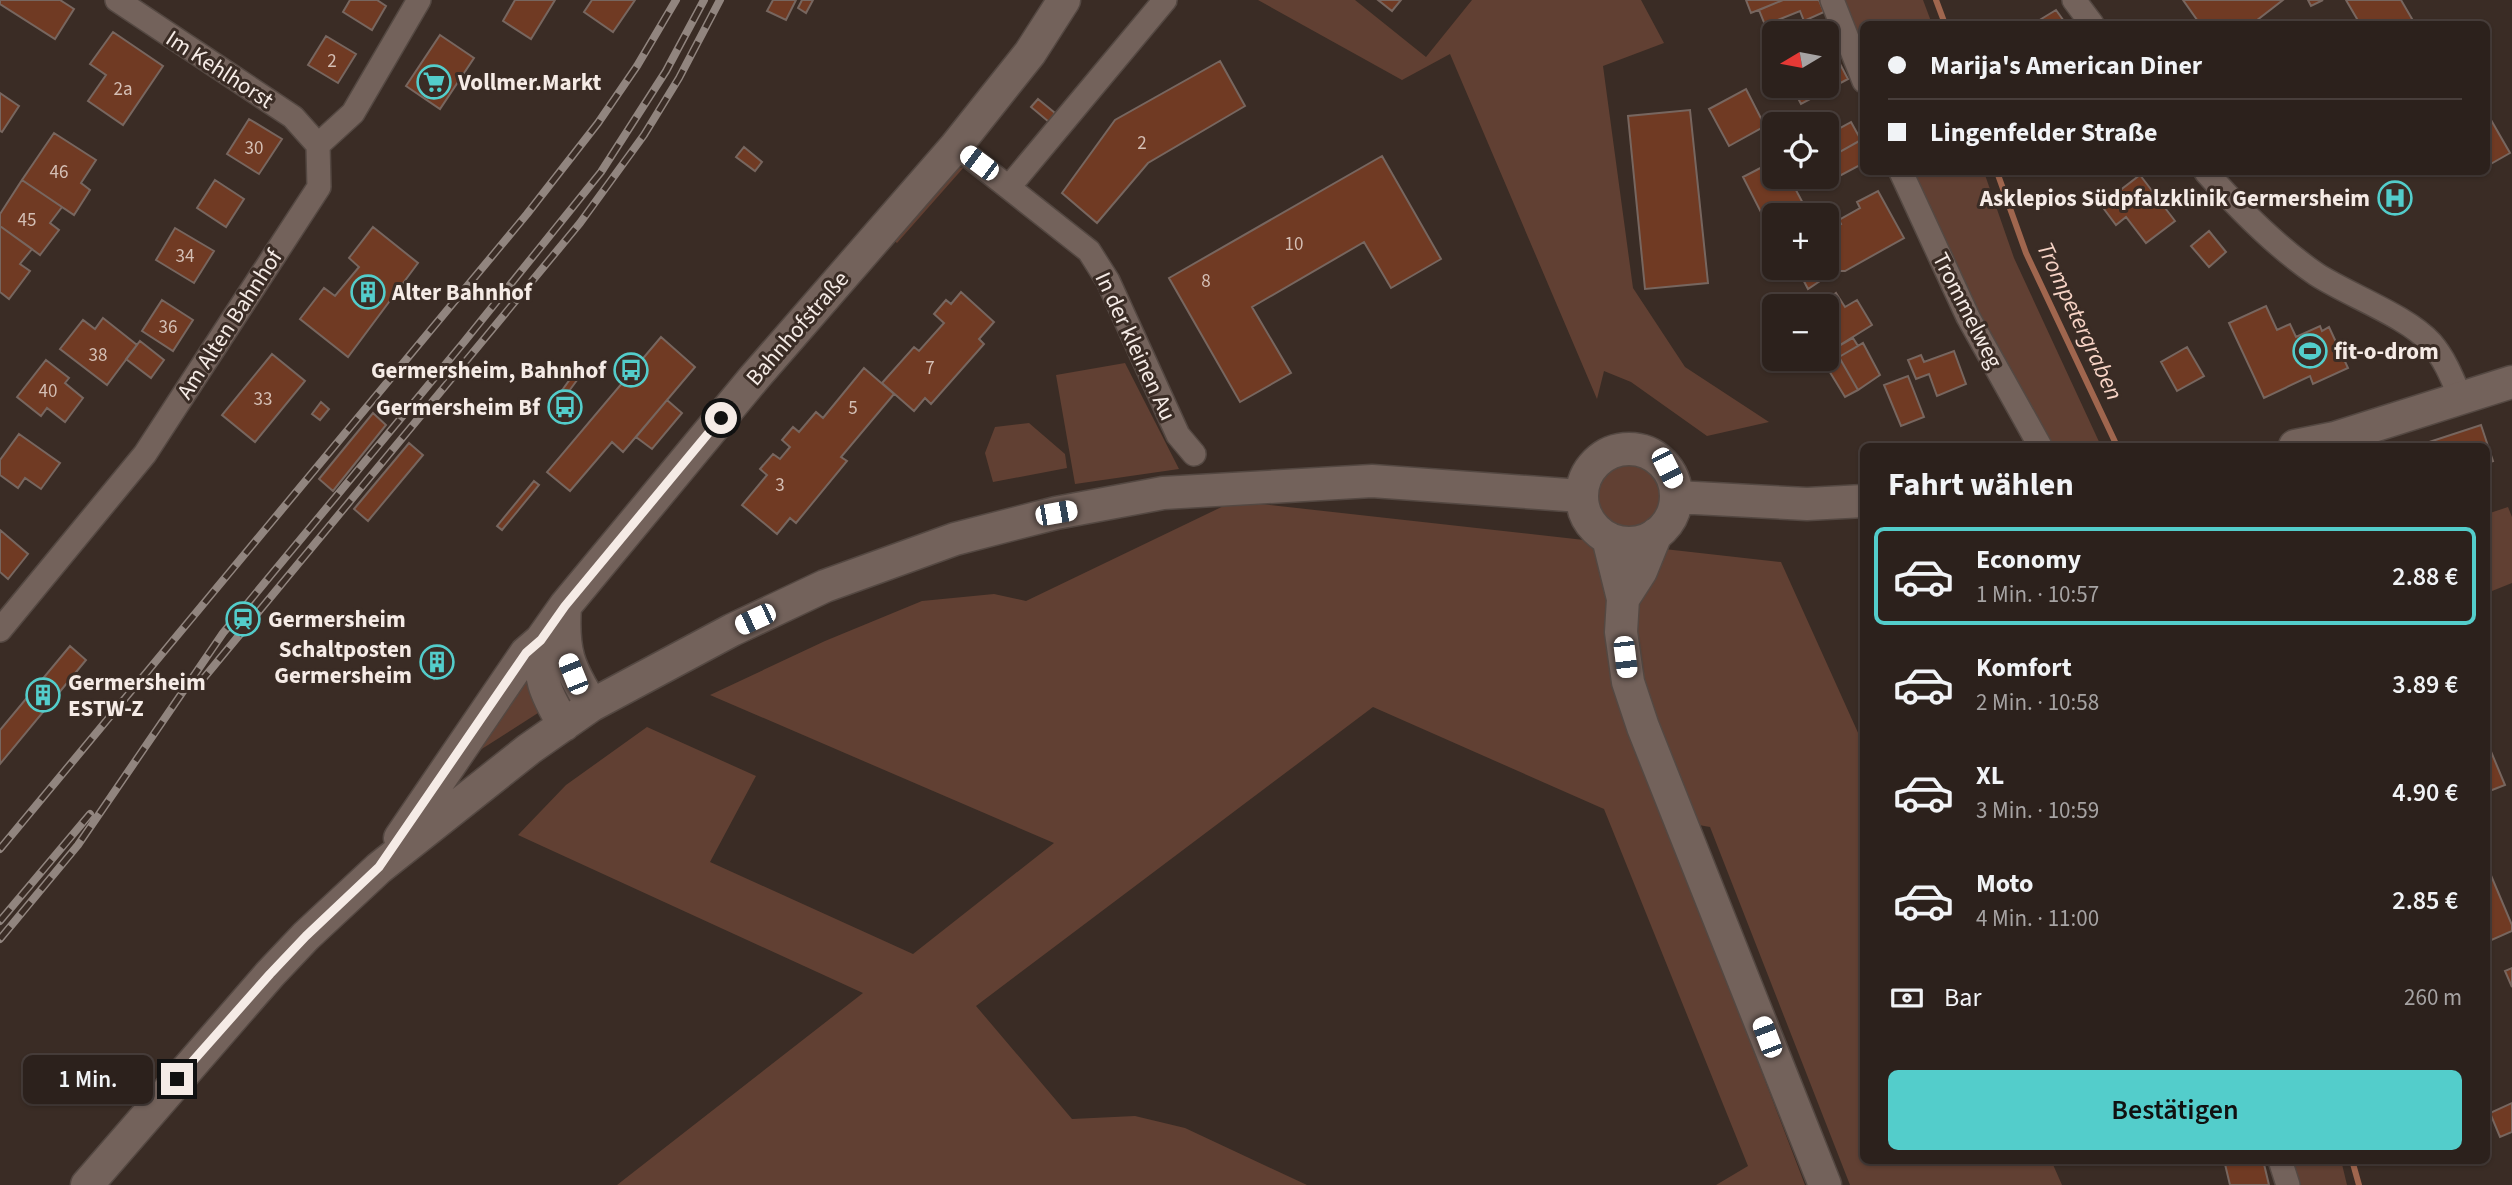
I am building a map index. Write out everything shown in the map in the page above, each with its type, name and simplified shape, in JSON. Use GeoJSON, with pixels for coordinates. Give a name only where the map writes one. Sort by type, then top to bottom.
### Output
{"type":"FeatureCollection","features":[{"type":"Feature","properties":{"kind":"main road","name":"Bahnhofstraße"},"geometry":{"type":"LineString","coordinates":[[379,867],[533,646],[763,368],[957,146],[1030,53],[1064,0]]}},
{"type":"Feature","properties":{"kind":"main road"},"geometry":{"type":"LineString","coordinates":[[2312,443],[2335,439],[2512,382]]}},
{"type":"Feature","properties":{"kind":"main road"},"geometry":{"type":"LineString","coordinates":[[1629,449],[1643,451],[1657,458],[1667,468],[1674,482],[1676,497],[1667,524],[1644,541],[1629,543],[1608,538],[1591,524],[1584,511],[1581,496],[1587,475],[1601,458],[1614,451],[1629,449]]}},
{"type":"Feature","properties":{"kind":"main road"},"geometry":{"type":"LineString","coordinates":[[87,1185],[270,974],[379,867],[482,785],[592,705],[732,630],[825,586],[955,539],[1056,513],[1163,493],[1372,481],[1581,496]]}},
{"type":"Feature","properties":{"kind":"main road"},"geometry":{"type":"LineString","coordinates":[[1676,497],[1807,504],[1860,502]]}},
{"type":"Feature","properties":{"kind":"main road"},"geometry":{"type":"LineString","coordinates":[[1623,599],[1641,571],[1656,534]]}},
{"type":"Feature","properties":{"kind":"main road"},"geometry":{"type":"LineString","coordinates":[[1608,538],[1623,599],[1621,632],[1628,682],[1643,727],[1825,1185]]}},
{"type":"Feature","properties":{"kind":"main road"},"geometry":{"type":"LineString","coordinates":[[565,606],[565,653],[573,674],[592,705]]}},
{"type":"Feature","properties":{"kind":"main road"},"geometry":{"type":"LineString","coordinates":[[533,646],[545,691],[564,725]]}},
{"type":"Feature","properties":{"kind":"street","name":"Im Kehlhorst"},"geometry":{"type":"LineString","coordinates":[[117,0],[293,117],[318,145]]}},
{"type":"Feature","properties":{"kind":"street"},"geometry":{"type":"LineString","coordinates":[[318,145],[353,113],[419,0]]}},
{"type":"Feature","properties":{"kind":"street"},"geometry":{"type":"LineString","coordinates":[[1009,187],[1165,0]]}},
{"type":"Feature","properties":{"kind":"street"},"geometry":{"type":"LineString","coordinates":[[1832,0],[1860,71]]}},
{"type":"Feature","properties":{"kind":"street"},"geometry":{"type":"LineString","coordinates":[[2074,0],[2090,21]]}},
{"type":"Feature","properties":{"kind":"street","name":"Am Alten Bahnhof"},"geometry":{"type":"LineString","coordinates":[[0,630],[152,443],[319,187],[318,145]]}},
{"type":"Feature","properties":{"kind":"street","name":"In der kleinen Au"},"geometry":{"type":"LineString","coordinates":[[957,146],[1089,251],[1108,281],[1178,435],[1194,454]]}},
{"type":"Feature","properties":{"kind":"street","name":"Trommelweg"},"geometry":{"type":"LineString","coordinates":[[1902,175],[1968,317],[2038,443]]}},
{"type":"Feature","properties":{"kind":"street"},"geometry":{"type":"LineString","coordinates":[[2209,175],[2292,256],[2340,290],[2420,332],[2442,358],[2461,399]]}},
{"type":"Feature","properties":{"kind":"street"},"geometry":{"type":"LineString","coordinates":[[2281,1164],[2288,1185]]}},
{"type":"Feature","properties":{"kind":"shaded area"},"geometry":{"type":"Polygon","coordinates":[[[1258,0],[1355,0],[1426,57],[1472,0],[1641,0],[1664,43],[1603,66],[1633,288],[1685,367],[1769,422],[1707,436],[1631,382],[1604,371],[1597,399],[1450,54],[1402,80],[1258,0]]]}},
{"type":"Feature","properties":{"kind":"shaded area"},"geometry":{"type":"Polygon","coordinates":[[[1836,0],[1923,0],[1931,21],[1860,21],[1860,57],[1836,0]]]}},
{"type":"Feature","properties":{"kind":"shaded area"},"geometry":{"type":"Polygon","coordinates":[[[965,166],[897,243],[891,238],[957,169],[965,166]]]}},
{"type":"Feature","properties":{"kind":"shaded area"},"geometry":{"type":"Polygon","coordinates":[[[1908,175],[1985,175],[2014,258],[2100,443],[2047,443],[1962,284],[1908,175]]]}},
{"type":"Feature","properties":{"kind":"shaded area"},"geometry":{"type":"Polygon","coordinates":[[[1125,363],[1179,469],[1075,484],[1056,375],[1125,363]]]}},
{"type":"Feature","properties":{"kind":"shaded area"},"geometry":{"type":"Polygon","coordinates":[[[1029,423],[1065,454],[1067,468],[993,482],[985,453],[995,427],[1029,423]]]}},
{"type":"Feature","properties":{"kind":"shaded area"},"geometry":{"type":"Polygon","coordinates":[[[1623,464],[1635,464],[1652,473],[1659,484],[1659,508],[1652,519],[1635,528],[1623,528],[1611,523],[1602,514],[1597,502],[1597,490],[1602,478],[1611,469],[1623,464]]]}},
{"type":"Feature","properties":{"kind":"shaded area"},"geometry":{"type":"Polygon","coordinates":[[[1234,501],[1781,562],[1860,737],[1860,1164],[2053,1164],[2062,1185],[1850,1185],[1710,827],[1665,819],[1805,1185],[1716,1185],[1748,1166],[1604,809],[1373,707],[976,1006],[1072,1119],[1135,1116],[1185,1128],[1307,1185],[617,1185],[863,993],[518,835],[566,785],[647,727],[756,776],[710,862],[913,954],[1054,843],[710,695],[825,641],[922,601],[994,594],[1026,601],[1234,501]]]}},
{"type":"Feature","properties":{"kind":"shaded area"},"geometry":{"type":"Polygon","coordinates":[[[2508,507],[2512,517],[2512,583],[2490,592],[2490,513],[2508,507]]]}},
{"type":"Feature","properties":{"kind":"shaded area"},"geometry":{"type":"Polygon","coordinates":[[[528,668],[538,713],[466,759],[528,668]]]}},
{"type":"Feature","properties":{"kind":"shaded area"},"geometry":{"type":"Polygon","coordinates":[[[2286,1164],[2342,1164],[2347,1185],[2292,1185],[2286,1164]]]}},
{"type":"Feature","properties":{"kind":"building"},"geometry":{"type":"Polygon","coordinates":[[[0,0],[60,0],[74,9],[55,39],[0,4],[0,0]]]}},
{"type":"Feature","properties":{"kind":"building"},"geometry":{"type":"Polygon","coordinates":[[[350,0],[377,0],[386,6],[372,30],[343,12],[350,0]]]}},
{"type":"Feature","properties":{"kind":"building"},"geometry":{"type":"Polygon","coordinates":[[[515,0],[555,0],[531,39],[503,21],[515,0]]]}},
{"type":"Feature","properties":{"kind":"building"},"geometry":{"type":"Polygon","coordinates":[[[592,0],[635,0],[613,32],[584,12],[592,0]]]}},
{"type":"Feature","properties":{"kind":"building"},"geometry":{"type":"Polygon","coordinates":[[[773,0],[796,0],[786,20],[767,11],[773,0]]]}},
{"type":"Feature","properties":{"kind":"building"},"geometry":{"type":"Polygon","coordinates":[[[802,0],[813,0],[806,13],[798,8],[802,0]]]}},
{"type":"Feature","properties":{"kind":"building"},"geometry":{"type":"Polygon","coordinates":[[[1378,0],[1401,0],[1392,11],[1378,0]]]}},
{"type":"Feature","properties":{"kind":"building"},"geometry":{"type":"Polygon","coordinates":[[[1746,0],[1783,0],[1751,13],[1746,0]]]}},
{"type":"Feature","properties":{"kind":"building"},"geometry":{"type":"Polygon","coordinates":[[[1783,0],[1819,0],[1824,12],[1804,21],[1800,11],[1775,21],[1763,21],[1759,10],[1783,0]]]}},
{"type":"Feature","properties":{"kind":"building"},"geometry":{"type":"Polygon","coordinates":[[[2183,0],[2283,0],[2256,21],[2198,21],[2183,0]]]}},
{"type":"Feature","properties":{"kind":"building"},"geometry":{"type":"Polygon","coordinates":[[[2308,0],[2323,0],[2311,6],[2308,0]]]}},
{"type":"Feature","properties":{"kind":"building"},"geometry":{"type":"Polygon","coordinates":[[[2346,0],[2401,0],[2413,21],[2358,21],[2346,0]]]}},
{"type":"Feature","properties":{"kind":"building"},"geometry":{"type":"Polygon","coordinates":[[[2056,10],[2064,21],[2038,21],[2056,10]]]}},
{"type":"Feature","properties":{"kind":"building"},"geometry":{"type":"Polygon","coordinates":[[[113,32],[163,66],[123,125],[88,101],[106,75],[90,64],[113,32]]]}},
{"type":"Feature","properties":{"kind":"building"},"geometry":{"type":"Polygon","coordinates":[[[440,35],[474,58],[440,109],[406,86],[440,35]]]}},
{"type":"Feature","properties":{"kind":"building"},"geometry":{"type":"Polygon","coordinates":[[[326,36],[356,54],[338,83],[308,65],[326,36]]]}},
{"type":"Feature","properties":{"kind":"building"},"geometry":{"type":"Polygon","coordinates":[[[1220,61],[1245,106],[1148,163],[1097,223],[1062,193],[1115,120],[1220,61]]]}},
{"type":"Feature","properties":{"kind":"building"},"geometry":{"type":"Polygon","coordinates":[[[1839,62],[1848,79],[1839,84],[1839,62]]]}},
{"type":"Feature","properties":{"kind":"building"},"geometry":{"type":"Polygon","coordinates":[[[1746,89],[1762,120],[1762,128],[1729,146],[1709,109],[1746,89]]]}},
{"type":"Feature","properties":{"kind":"building"},"geometry":{"type":"Polygon","coordinates":[[[0,93],[19,106],[2,132],[0,131],[0,93]]]}},
{"type":"Feature","properties":{"kind":"building"},"geometry":{"type":"Polygon","coordinates":[[[1798,98],[1812,98],[1801,104],[1798,98]]]}},
{"type":"Feature","properties":{"kind":"building"},"geometry":{"type":"Polygon","coordinates":[[[1038,99],[1055,113],[1049,122],[1031,107],[1038,99]]]}},
{"type":"Feature","properties":{"kind":"building"},"geometry":{"type":"Polygon","coordinates":[[[1690,110],[1708,283],[1645,289],[1628,116],[1690,110]]]}},
{"type":"Feature","properties":{"kind":"building"},"geometry":{"type":"Polygon","coordinates":[[[2490,118],[2510,153],[2490,164],[2490,118]]]}},
{"type":"Feature","properties":{"kind":"building"},"geometry":{"type":"Polygon","coordinates":[[[249,119],[282,139],[259,174],[227,154],[249,119]]]}},
{"type":"Feature","properties":{"kind":"building"},"geometry":{"type":"Polygon","coordinates":[[[1851,122],[1860,141],[1839,152],[1839,128],[1851,122]]]}},
{"type":"Feature","properties":{"kind":"building"},"geometry":{"type":"Polygon","coordinates":[[[54,133],[96,160],[81,183],[90,190],[74,215],[22,180],[54,133]]]}},
{"type":"Feature","properties":{"kind":"building"},"geometry":{"type":"Polygon","coordinates":[[[1860,141],[1860,165],[1839,176],[1839,152],[1860,141]]]}},
{"type":"Feature","properties":{"kind":"building"},"geometry":{"type":"Polygon","coordinates":[[[744,147],[762,162],[755,171],[736,157],[744,147]]]}},
{"type":"Feature","properties":{"kind":"building"},"geometry":{"type":"Polygon","coordinates":[[[1382,156],[1441,259],[1391,288],[1364,242],[1252,307],[1291,373],[1240,402],[1169,278],[1382,156]]]}},
{"type":"Feature","properties":{"kind":"building"},"geometry":{"type":"Polygon","coordinates":[[[1762,167],[1762,189],[1795,189],[1803,203],[1762,203],[1762,214],[1743,177],[1762,167]]]}},
{"type":"Feature","properties":{"kind":"building"},"geometry":{"type":"Polygon","coordinates":[[[2140,175],[2175,221],[2146,243],[2126,217],[2116,225],[2101,205],[2140,175]]]}},
{"type":"Feature","properties":{"kind":"building"},"geometry":{"type":"Polygon","coordinates":[[[22,180],[62,207],[50,223],[59,230],[40,255],[0,226],[0,214],[22,180]]]}},
{"type":"Feature","properties":{"kind":"building"},"geometry":{"type":"Polygon","coordinates":[[[215,180],[244,199],[226,227],[197,208],[215,180]]]}},
{"type":"Feature","properties":{"kind":"building"},"geometry":{"type":"Polygon","coordinates":[[[1878,191],[1904,238],[1845,271],[1839,271],[1839,220],[1860,208],[1857,202],[1878,191]]]}},
{"type":"Feature","properties":{"kind":"building"},"geometry":{"type":"Polygon","coordinates":[[[0,226],[32,249],[20,264],[30,271],[9,299],[0,292],[0,226]]]}},
{"type":"Feature","properties":{"kind":"building","name":"Alter Bahnhof"},"geometry":{"type":"Polygon","coordinates":[[[373,227],[418,263],[348,357],[300,319],[324,288],[335,296],[359,267],[349,258],[373,227]]]}},
{"type":"Feature","properties":{"kind":"building"},"geometry":{"type":"Polygon","coordinates":[[[175,228],[214,251],[194,283],[156,260],[175,228]]]}},
{"type":"Feature","properties":{"kind":"building"},"geometry":{"type":"Polygon","coordinates":[[[2209,231],[2226,252],[2209,267],[2191,246],[2209,231]]]}},
{"type":"Feature","properties":{"kind":"building"},"geometry":{"type":"Polygon","coordinates":[[[1803,280],[1822,280],[1808,289],[1803,280]]]}},
{"type":"Feature","properties":{"kind":"building"},"geometry":{"type":"Polygon","coordinates":[[[961,292],[994,322],[979,339],[984,344],[931,404],[925,398],[914,411],[882,383],[914,347],[919,351],[944,323],[934,314],[946,300],[951,304],[961,292]]]}},
{"type":"Feature","properties":{"kind":"building"},"geometry":{"type":"Polygon","coordinates":[[[1839,298],[1845,307],[1857,300],[1872,325],[1839,346],[1839,298]]]}},
{"type":"Feature","properties":{"kind":"building"},"geometry":{"type":"Polygon","coordinates":[[[162,300],[193,320],[173,351],[142,331],[162,300]]]}},
{"type":"Feature","properties":{"kind":"building"},"geometry":{"type":"Polygon","coordinates":[[[2266,306],[2277,330],[2290,324],[2296,337],[2320,326],[2322,331],[2329,327],[2348,368],[2313,384],[2310,376],[2264,398],[2229,323],[2266,306]]]}},
{"type":"Feature","properties":{"kind":"building"},"geometry":{"type":"Polygon","coordinates":[[[103,318],[137,345],[107,385],[60,349],[83,320],[95,329],[103,318]]]}},
{"type":"Feature","properties":{"kind":"building"},"geometry":{"type":"Polygon","coordinates":[[[661,337],[695,367],[623,452],[612,442],[570,491],[547,472],[661,337]]]}},
{"type":"Feature","properties":{"kind":"building"},"geometry":{"type":"Polygon","coordinates":[[[1853,338],[1858,346],[1839,357],[1839,346],[1853,338]]]}},
{"type":"Feature","properties":{"kind":"building"},"geometry":{"type":"Polygon","coordinates":[[[140,341],[164,360],[151,378],[126,359],[140,341]]]}},
{"type":"Feature","properties":{"kind":"building"},"geometry":{"type":"Polygon","coordinates":[[[1863,343],[1880,375],[1858,390],[1839,357],[1863,343]]]}},
{"type":"Feature","properties":{"kind":"building"},"geometry":{"type":"Polygon","coordinates":[[[2187,347],[2204,376],[2177,391],[2161,362],[2187,347]]]}},
{"type":"Feature","properties":{"kind":"building"},"geometry":{"type":"Polygon","coordinates":[[[1954,351],[1966,384],[1937,396],[1929,374],[1916,379],[1908,360],[1921,355],[1924,362],[1954,351]]]}},
{"type":"Feature","properties":{"kind":"building"},"geometry":{"type":"Polygon","coordinates":[[[272,354],[305,381],[255,442],[222,415],[272,354]]]}},
{"type":"Feature","properties":{"kind":"building"},"geometry":{"type":"Polygon","coordinates":[[[1839,357],[1858,390],[1845,397],[1829,371],[1839,371],[1839,357]]]}},
{"type":"Feature","properties":{"kind":"building"},"geometry":{"type":"Polygon","coordinates":[[[46,360],[69,378],[65,383],[83,398],[65,422],[47,408],[41,416],[17,397],[46,360]]]}},
{"type":"Feature","properties":{"kind":"building"},"geometry":{"type":"Polygon","coordinates":[[[578,368],[583,372],[558,406],[553,403],[578,368]]]}},
{"type":"Feature","properties":{"kind":"building"},"geometry":{"type":"Polygon","coordinates":[[[864,368],[894,394],[841,457],[847,461],[796,523],[790,518],[777,534],[742,505],[767,475],[760,469],[773,454],[780,459],[790,447],[782,440],[793,427],[799,432],[816,412],[823,418],[864,368]]]}},
{"type":"Feature","properties":{"kind":"building"},"geometry":{"type":"Polygon","coordinates":[[[1908,376],[1924,417],[1901,426],[1884,385],[1908,376]]]}},
{"type":"Feature","properties":{"kind":"building"},"geometry":{"type":"Polygon","coordinates":[[[667,400],[682,413],[652,449],[636,437],[667,400]]]}},
{"type":"Feature","properties":{"kind":"building"},"geometry":{"type":"Polygon","coordinates":[[[321,402],[329,409],[320,420],[312,414],[321,402]]]}},
{"type":"Feature","properties":{"kind":"building"},"geometry":{"type":"Polygon","coordinates":[[[373,413],[386,425],[333,491],[319,479],[373,413]]]}},
{"type":"Feature","properties":{"kind":"building"},"geometry":{"type":"Polygon","coordinates":[[[2481,425],[2487,443],[2426,443],[2481,425]]]}},
{"type":"Feature","properties":{"kind":"building"},"geometry":{"type":"Polygon","coordinates":[[[19,434],[60,463],[41,489],[25,478],[18,488],[0,475],[0,460],[19,434]]]}},
{"type":"Feature","properties":{"kind":"building"},"geometry":{"type":"Polygon","coordinates":[[[409,443],[423,455],[368,521],[354,509],[409,443]]]}},
{"type":"Feature","properties":{"kind":"building"},"geometry":{"type":"Polygon","coordinates":[[[534,481],[539,485],[502,530],[497,526],[534,481]]]}},
{"type":"Feature","properties":{"kind":"building"},"geometry":{"type":"Polygon","coordinates":[[[0,530],[28,554],[8,579],[0,572],[0,530]]]}},
{"type":"Feature","properties":{"kind":"building","name":"Germersheim ESTW-Z"},"geometry":{"type":"Polygon","coordinates":[[[70,646],[86,660],[0,764],[0,730],[70,646]]]}},
{"type":"Feature","properties":{"kind":"building","name":"Schaltposten Germersheim"},"geometry":{"type":"Polygon","coordinates":[[[440,646],[452,654],[434,679],[423,671],[440,646]]]}},
{"type":"Feature","properties":{"kind":"building"},"geometry":{"type":"Polygon","coordinates":[[[2490,749],[2505,785],[2490,791],[2490,749]]]}},
{"type":"Feature","properties":{"kind":"building"},"geometry":{"type":"Polygon","coordinates":[[[2490,873],[2512,925],[2512,931],[2490,941],[2490,873]]]}},
{"type":"Feature","properties":{"kind":"building"},"geometry":{"type":"Polygon","coordinates":[[[2512,968],[2512,987],[2505,971],[2512,968]]]}},
{"type":"Feature","properties":{"kind":"building"},"geometry":{"type":"Polygon","coordinates":[[[2512,1103],[2512,1132],[2500,1137],[2490,1113],[2512,1103]]]}},
{"type":"Feature","properties":{"kind":"building"},"geometry":{"type":"Polygon","coordinates":[[[2225,1164],[2264,1164],[2269,1185],[2230,1185],[2225,1164]]]}},
{"type":"Feature","properties":{"kind":"waterway","name":"Trompetergraben"},"geometry":{"type":"LineString","coordinates":[[1936,0],[1944,21]]}},
{"type":"Feature","properties":{"kind":"waterway","name":"Trompetergraben"},"geometry":{"type":"LineString","coordinates":[[1998,175],[2026,253],[2116,443]]}},
{"type":"Feature","properties":{"kind":"waterway","name":"Trompetergraben"},"geometry":{"type":"LineString","coordinates":[[2353,1164],[2359,1185]]}},
{"type":"Feature","properties":{"kind":"railway"},"geometry":{"type":"LineString","coordinates":[[0,849],[527,214],[598,123],[637,66],[676,0]]}},
{"type":"Feature","properties":{"kind":"railway"},"geometry":{"type":"LineString","coordinates":[[0,939],[78,845],[223,633],[601,172],[666,71],[704,0]]}},
{"type":"Feature","properties":{"kind":"railway"},"geometry":{"type":"LineString","coordinates":[[198,685],[580,223],[644,135],[679,78],[720,0]]}},
{"type":"Feature","properties":{"kind":"railway"},"geometry":{"type":"LineString","coordinates":[[0,921],[90,814]]}},
{"type":"Feature","properties":{"kind":"place","name":"Vollmer.Markt"},"geometry":{"type":"Point","coordinates":[434,82]}},
{"type":"Feature","properties":{"kind":"place","name":"Asklepios Südpfalzklinik Germersheim"},"geometry":{"type":"Point","coordinates":[2395,198]}},
{"type":"Feature","properties":{"kind":"place","name":"Alter Bahnhof"},"geometry":{"type":"Point","coordinates":[368,292]}},
{"type":"Feature","properties":{"kind":"place","name":"fit-o-drom"},"geometry":{"type":"Point","coordinates":[2310,351]}},
{"type":"Feature","properties":{"kind":"place","name":"Germersheim, Bahnhof"},"geometry":{"type":"Point","coordinates":[631,370]}},
{"type":"Feature","properties":{"kind":"place","name":"Germersheim Bf"},"geometry":{"type":"Point","coordinates":[565,407]}},
{"type":"Feature","properties":{"kind":"place","name":"Germersheim"},"geometry":{"type":"Point","coordinates":[243,619]}},
{"type":"Feature","properties":{"kind":"place","name":"Schaltposten Germersheim"},"geometry":{"type":"Point","coordinates":[437,662]}},
{"type":"Feature","properties":{"kind":"place","name":"Germersheim ESTW-Z"},"geometry":{"type":"Point","coordinates":[43,695]}},
{"type":"Feature","properties":{"kind":"route"},"geometry":{"type":"LineString","coordinates":[[177,1079],[306,936],[379,867],[526,653],[541,640],[565,606],[721,418]]}}]}
